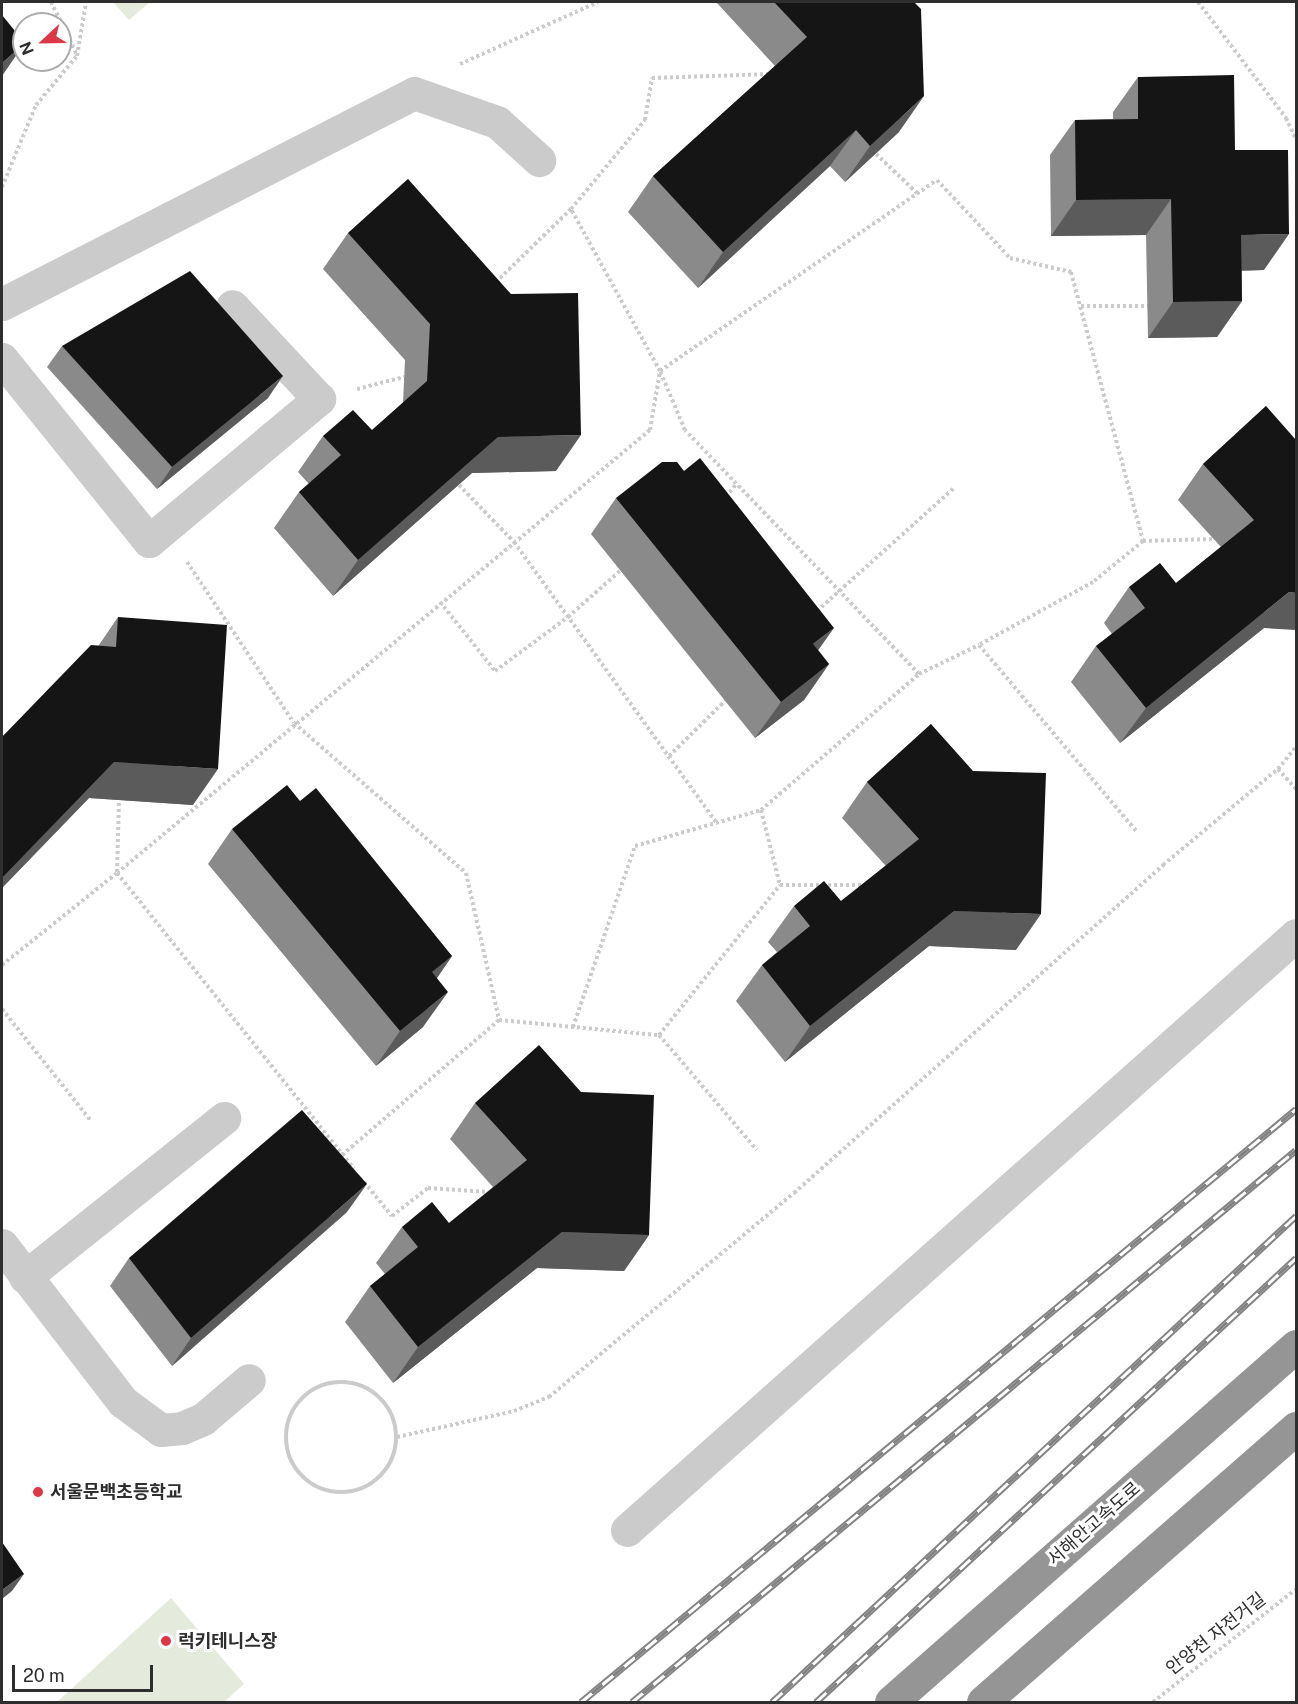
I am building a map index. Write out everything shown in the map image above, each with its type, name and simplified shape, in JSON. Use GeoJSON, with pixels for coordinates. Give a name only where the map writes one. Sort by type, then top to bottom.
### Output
{"type":"FeatureCollection","features":[{"type":"Feature","properties":{"kind":"highway","name":"서해안고속도로"},"geometry":{"type":"LineString","coordinates":[[891,1702],[1296,1346]]}},
{"type":"Feature","properties":{"kind":"highway"},"geometry":{"type":"LineString","coordinates":[[983,1702],[1296,1428]]}},
{"type":"Feature","properties":{"kind":"street"},"geometry":{"type":"LineString","coordinates":[[2,304],[414,93],[497,122],[539,160]]}},
{"type":"Feature","properties":{"kind":"street"},"geometry":{"type":"LineString","coordinates":[[2,359],[149,541],[319,399],[232,306]]}},
{"type":"Feature","properties":{"kind":"street"},"geometry":{"type":"LineString","coordinates":[[627,1530],[1296,935]]}},
{"type":"Feature","properties":{"kind":"street"},"geometry":{"type":"LineString","coordinates":[[25,1277],[224,1118]]}},
{"type":"Feature","properties":{"kind":"street"},"geometry":{"type":"LineString","coordinates":[[2,1245],[123,1402],[161,1430],[182,1428],[203,1419],[249,1380]]}},
{"type":"Feature","properties":{"kind":"path"},"geometry":{"type":"LineString","coordinates":[[51,2],[77,56]]}},
{"type":"Feature","properties":{"kind":"path"},"geometry":{"type":"LineString","coordinates":[[2,188],[36,105],[77,56],[86,2]]}},
{"type":"Feature","properties":{"kind":"path"},"geometry":{"type":"LineString","coordinates":[[414,93],[473,56],[598,2]]}},
{"type":"Feature","properties":{"kind":"path"},"geometry":{"type":"LineString","coordinates":[[1198,2],[1286,118],[1296,139]]}},
{"type":"Feature","properties":{"kind":"path"},"geometry":{"type":"LineString","coordinates":[[491,286],[571,209],[645,120],[652,78],[782,73]]}},
{"type":"Feature","properties":{"kind":"path"},"geometry":{"type":"LineString","coordinates":[[876,154],[917,193]]}},
{"type":"Feature","properties":{"kind":"path"},"geometry":{"type":"LineString","coordinates":[[2,965],[117,873],[294,723],[650,430],[660,371],[937,180],[1010,258],[1071,272],[1143,541]]}},
{"type":"Feature","properties":{"kind":"path"},"geometry":{"type":"LineString","coordinates":[[571,209],[660,371],[686,430],[919,674]]}},
{"type":"Feature","properties":{"kind":"path"},"geometry":{"type":"LineString","coordinates":[[1081,306],[1148,306]]}},
{"type":"Feature","properties":{"kind":"path"},"geometry":{"type":"LineString","coordinates":[[722,502],[736,483]]}},
{"type":"Feature","properties":{"kind":"path"},"geometry":{"type":"LineString","coordinates":[[459,484],[514,542],[717,823]]}},
{"type":"Feature","properties":{"kind":"path"},"geometry":{"type":"LineString","coordinates":[[814,615],[838,590],[953,489]]}},
{"type":"Feature","properties":{"kind":"path"},"geometry":{"type":"LineString","coordinates":[[165,529],[294,723],[466,873],[499,1020]]}},
{"type":"Feature","properties":{"kind":"path"},"geometry":{"type":"LineString","coordinates":[[573,1027],[635,846],[761,810],[919,674],[979,645],[1093,582],[1143,541],[1214,539]]}},
{"type":"Feature","properties":{"kind":"path"},"geometry":{"type":"LineString","coordinates":[[440,602],[495,671],[568,617],[620,571]]}},
{"type":"Feature","properties":{"kind":"path"},"geometry":{"type":"LineString","coordinates":[[979,645],[1137,832]]}},
{"type":"Feature","properties":{"kind":"path"},"geometry":{"type":"LineString","coordinates":[[669,756],[726,700]]}},
{"type":"Feature","properties":{"kind":"path"},"geometry":{"type":"LineString","coordinates":[[397,1437],[514,1412],[549,1397],[794,1193],[1163,865],[1278,769],[1296,747]]}},
{"type":"Feature","properties":{"kind":"path"},"geometry":{"type":"LineString","coordinates":[[1278,769],[1296,789]]}},
{"type":"Feature","properties":{"kind":"path"},"geometry":{"type":"LineString","coordinates":[[119,800],[117,873],[392,1216],[428,1188],[488,1192]]}},
{"type":"Feature","properties":{"kind":"path"},"geometry":{"type":"LineString","coordinates":[[761,810],[780,885]]}},
{"type":"Feature","properties":{"kind":"path"},"geometry":{"type":"LineString","coordinates":[[780,885],[870,885]]}},
{"type":"Feature","properties":{"kind":"path"},"geometry":{"type":"LineString","coordinates":[[659,1035],[780,885]]}},
{"type":"Feature","properties":{"kind":"path"},"geometry":{"type":"LineString","coordinates":[[2,1009],[91,1121]]}},
{"type":"Feature","properties":{"kind":"path"},"geometry":{"type":"LineString","coordinates":[[342,1155],[499,1020],[659,1035],[757,1150]]}},
{"type":"Feature","properties":{"kind":"path"},"geometry":{"type":"LineString","coordinates":[[339,1381],[356,1383],[386,1403],[397,1437],[385,1471],[371,1484],[335,1492],[317,1487],[302,1476],[290,1460],[285,1442],[293,1407],[321,1385],[339,1381]]}},
{"type":"Feature","properties":{"kind":"path","name":"안양천 자전거길"},"geometry":{"type":"LineString","coordinates":[[1153,1702],[1296,1589]]}},
{"type":"Feature","properties":{"kind":"shaded area"},"geometry":{"type":"Polygon","coordinates":[[[113,2],[150,2],[129,20],[113,2]]]}},
{"type":"Feature","properties":{"kind":"shaded area","name":"럭키테니스장"},"geometry":{"type":"Polygon","coordinates":[[[171,1598],[244,1684],[224,1702],[57,1702],[171,1598]]]}},
{"type":"Feature","properties":{"kind":"building"},"geometry":{"type":"Polygon","coordinates":[[[774,2],[914,2],[921,9],[924,96],[870,146],[856,130],[723,252],[653,176],[807,37],[774,2]]]}},
{"type":"Feature","properties":{"kind":"building"},"geometry":{"type":"Polygon","coordinates":[[[2,15],[12,27],[12,54],[2,63],[2,15]]]}},
{"type":"Feature","properties":{"kind":"building"},"geometry":{"type":"Polygon","coordinates":[[[1234,75],[1235,150],[1288,150],[1289,234],[1241,235],[1242,301],[1173,302],[1171,199],[1076,200],[1075,120],[1138,119],[1138,77],[1234,75]]]}},
{"type":"Feature","properties":{"kind":"building"},"geometry":{"type":"Polygon","coordinates":[[[408,179],[511,294],[578,293],[581,435],[498,437],[358,560],[299,492],[341,455],[323,436],[353,410],[372,430],[427,381],[430,324],[348,233],[408,179]]]}},
{"type":"Feature","properties":{"kind":"building"},"geometry":{"type":"Polygon","coordinates":[[[190,271],[283,376],[172,467],[62,346],[190,271]]]}},
{"type":"Feature","properties":{"kind":"building"},"geometry":{"type":"Polygon","coordinates":[[[1266,406],[1296,440],[1296,593],[1289,592],[1146,708],[1096,646],[1145,608],[1129,587],[1160,563],[1176,583],[1254,520],[1203,464],[1266,406]]]}},
{"type":"Feature","properties":{"kind":"building"},"geometry":{"type":"Polygon","coordinates":[[[700,458],[834,628],[813,644],[829,664],[781,702],[616,498],[662,462],[677,462],[684,471],[700,458]]]}},
{"type":"Feature","properties":{"kind":"building"},"geometry":{"type":"Polygon","coordinates":[[[118,617],[227,625],[218,769],[114,762],[2,878],[2,737],[91,645],[116,647],[118,617]]]}},
{"type":"Feature","properties":{"kind":"building"},"geometry":{"type":"Polygon","coordinates":[[[931,724],[973,771],[1046,773],[1041,914],[954,911],[810,1026],[762,965],[810,926],[794,906],[824,881],[841,901],[919,839],[867,782],[931,724]]]}},
{"type":"Feature","properties":{"kind":"building"},"geometry":{"type":"Polygon","coordinates":[[[287,785],[300,801],[316,788],[452,956],[432,972],[448,992],[400,1031],[232,829],[287,785]]]}},
{"type":"Feature","properties":{"kind":"building"},"geometry":{"type":"Polygon","coordinates":[[[539,1045],[581,1092],[654,1095],[649,1235],[562,1232],[418,1347],[370,1286],[418,1247],[402,1227],[432,1202],[449,1223],[527,1160],[475,1103],[539,1045]]]}},
{"type":"Feature","properties":{"kind":"building"},"geometry":{"type":"Polygon","coordinates":[[[302,1110],[367,1184],[191,1338],[129,1258],[302,1110]]]}},
{"type":"Feature","properties":{"kind":"building"},"geometry":{"type":"Polygon","coordinates":[[[2,1542],[24,1574],[2,1590],[2,1542]]]}},
{"type":"Feature","properties":{"kind":"railway"},"geometry":{"type":"LineString","coordinates":[[581,1702],[1296,1109]]}},
{"type":"Feature","properties":{"kind":"railway"},"geometry":{"type":"LineString","coordinates":[[632,1702],[1296,1150]]}},
{"type":"Feature","properties":{"kind":"railway"},"geometry":{"type":"LineString","coordinates":[[772,1702],[1296,1216]]}},
{"type":"Feature","properties":{"kind":"railway"},"geometry":{"type":"LineString","coordinates":[[816,1702],[1296,1258]]}},
{"type":"Feature","properties":{"kind":"place","name":"서울문백초등학교"},"geometry":{"type":"Point","coordinates":[38,1492]}},
{"type":"Feature","properties":{"kind":"place","name":"럭키테니스장"},"geometry":{"type":"Point","coordinates":[166,1641]}}]}
